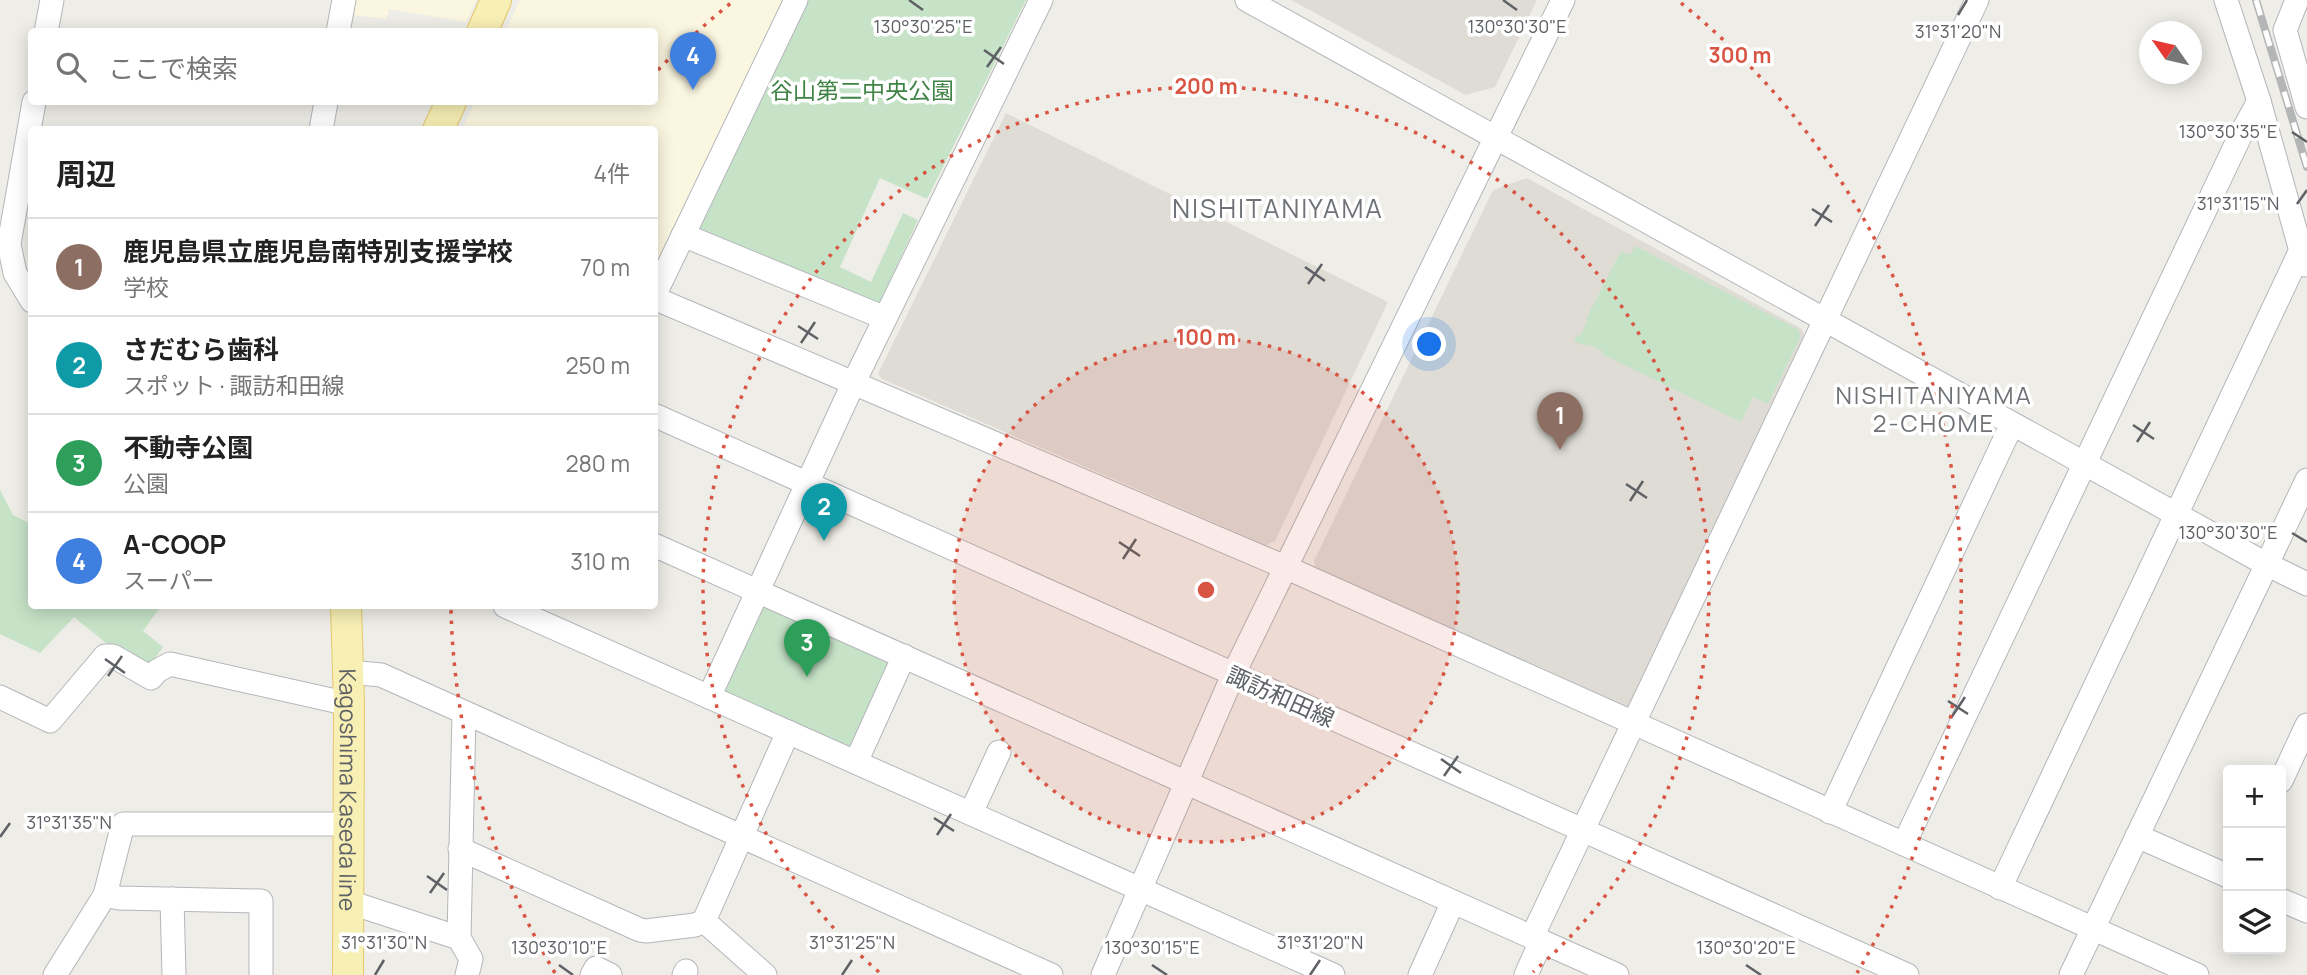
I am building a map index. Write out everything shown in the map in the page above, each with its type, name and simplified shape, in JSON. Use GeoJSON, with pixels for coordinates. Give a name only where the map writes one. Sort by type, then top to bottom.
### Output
{"type":"FeatureCollection","features":[{"type":"Feature","properties":{"kind":"main road"},"geometry":{"type":"LineString","coordinates":[[484,28],[496,0]]}},
{"type":"Feature","properties":{"kind":"main road"},"geometry":{"type":"LineString","coordinates":[[440,126],[450,105]]}},
{"type":"Feature","properties":{"kind":"main road","name":"Kagoshima Kaseda line"},"geometry":{"type":"LineString","coordinates":[[346,609],[349,672],[348,975]]}},
{"type":"Feature","properties":{"kind":"street"},"geometry":{"type":"LineString","coordinates":[[47,28],[52,0]]}},
{"type":"Feature","properties":{"kind":"street"},"geometry":{"type":"LineString","coordinates":[[339,28],[344,0]]}},
{"type":"Feature","properties":{"kind":"street"},"geometry":{"type":"LineString","coordinates":[[658,288],[796,0]]}},
{"type":"Feature","properties":{"kind":"street"},"geometry":{"type":"LineString","coordinates":[[709,697],[854,382],[1041,0]]}},
{"type":"Feature","properties":{"kind":"street"},"geometry":{"type":"LineString","coordinates":[[1247,0],[2266,564],[2307,584]]}},
{"type":"Feature","properties":{"kind":"street"},"geometry":{"type":"LineString","coordinates":[[1102,975],[1233,674],[1563,0]]}},
{"type":"Feature","properties":{"kind":"street"},"geometry":{"type":"LineString","coordinates":[[1526,975],[1537,939],[1583,830],[1977,0]]}},
{"type":"Feature","properties":{"kind":"street"},"geometry":{"type":"LineString","coordinates":[[2000,888],[2176,514],[2304,260],[2259,101],[2226,0]]}},
{"type":"Feature","properties":{"kind":"street"},"geometry":{"type":"LineString","coordinates":[[2297,0],[2285,30],[2307,107]]}},
{"type":"Feature","properties":{"kind":"street"},"geometry":{"type":"LineString","coordinates":[[1904,845],[2259,101]]}},
{"type":"Feature","properties":{"kind":"street"},"geometry":{"type":"LineString","coordinates":[[31,126],[34,105]]}},
{"type":"Feature","properties":{"kind":"street"},"geometry":{"type":"LineString","coordinates":[[322,126],[325,105]]}},
{"type":"Feature","properties":{"kind":"street"},"geometry":{"type":"LineString","coordinates":[[27,167],[9,244],[7,270],[28,296]]}},
{"type":"Feature","properties":{"kind":"street"},"geometry":{"type":"LineString","coordinates":[[683,235],[885,318]]}},
{"type":"Feature","properties":{"kind":"street"},"geometry":{"type":"LineString","coordinates":[[658,299],[1285,567],[2197,975]]}},
{"type":"Feature","properties":{"kind":"street","name":"諏訪和田線"},"geometry":{"type":"LineString","coordinates":[[658,417],[1908,975]]}},
{"type":"Feature","properties":{"kind":"street"},"geometry":{"type":"LineString","coordinates":[[1830,811],[2012,424]]}},
{"type":"Feature","properties":{"kind":"street"},"geometry":{"type":"LineString","coordinates":[[2071,975],[2307,480]]}},
{"type":"Feature","properties":{"kind":"street"},"geometry":{"type":"LineString","coordinates":[[658,547],[1617,975]]}},
{"type":"Feature","properties":{"kind":"street"},"geometry":{"type":"LineString","coordinates":[[512,609],[1333,975]]}},
{"type":"Feature","properties":{"kind":"street"},"geometry":{"type":"LineString","coordinates":[[0,697],[50,721],[105,656],[113,656],[151,678],[170,664],[349,704]]}},
{"type":"Feature","properties":{"kind":"street"},"geometry":{"type":"LineString","coordinates":[[856,762],[904,656]]}},
{"type":"Feature","properties":{"kind":"street"},"geometry":{"type":"LineString","coordinates":[[349,672],[381,674],[1051,975]]}},
{"type":"Feature","properties":{"kind":"street"},"geometry":{"type":"LineString","coordinates":[[464,713],[459,938],[471,958],[467,975]]}},
{"type":"Feature","properties":{"kind":"street"},"geometry":{"type":"LineString","coordinates":[[2286,770],[2307,725]]}},
{"type":"Feature","properties":{"kind":"street"},"geometry":{"type":"LineString","coordinates":[[460,849],[640,930],[695,925],[704,920],[788,732]]}},
{"type":"Feature","properties":{"kind":"street"},"geometry":{"type":"LineString","coordinates":[[971,813],[999,752]]}},
{"type":"Feature","properties":{"kind":"street"},"geometry":{"type":"LineString","coordinates":[[55,975],[105,895],[123,824],[349,824]]}},
{"type":"Feature","properties":{"kind":"street"},"geometry":{"type":"LineString","coordinates":[[2137,836],[2223,874]]}},
{"type":"Feature","properties":{"kind":"street"},"geometry":{"type":"LineString","coordinates":[[105,895],[119,898],[261,901],[261,975]]}},
{"type":"Feature","properties":{"kind":"street"},"geometry":{"type":"LineString","coordinates":[[172,900],[174,975]]}},
{"type":"Feature","properties":{"kind":"street"},"geometry":{"type":"LineString","coordinates":[[349,901],[459,938]]}},
{"type":"Feature","properties":{"kind":"street"},"geometry":{"type":"LineString","coordinates":[[1420,975],[1453,902]]}},
{"type":"Feature","properties":{"kind":"street"},"geometry":{"type":"LineString","coordinates":[[2286,902],[2307,911]]}},
{"type":"Feature","properties":{"kind":"street"},"geometry":{"type":"LineString","coordinates":[[704,920],[765,975]]}},
{"type":"Feature","properties":{"kind":"street"},"geometry":{"type":"LineString","coordinates":[[592,975],[596,968],[610,975]]}},
{"type":"Feature","properties":{"kind":"shaded area"},"geometry":{"type":"Polygon","coordinates":[[[346,0],[476,0],[466,22],[389,9],[386,19],[344,14],[346,0]]]}},
{"type":"Feature","properties":{"kind":"shaded area"},"geometry":{"type":"Polygon","coordinates":[[[520,0],[786,0],[658,266],[658,126],[464,126],[474,105],[658,105],[658,28],[507,28],[520,0]]]}},
{"type":"Feature","properties":{"kind":"shaded area"},"geometry":{"type":"Polygon","coordinates":[[[1291,0],[1537,0],[1495,87],[1466,95],[1291,0]]]}},
{"type":"Feature","properties":{"kind":"shaded area"},"geometry":{"type":"Polygon","coordinates":[[[1006,113],[1388,302],[1275,541],[1266,545],[882,379],[878,374],[1006,113]]]}},
{"type":"Feature","properties":{"kind":"shaded area"},"geometry":{"type":"Polygon","coordinates":[[[1527,178],[1802,329],[1805,339],[1629,707],[1622,711],[1316,570],[1314,561],[1493,190],[1527,178]]]}},
{"type":"Feature","properties":{"kind":"green space","name":"谷山第二中央公園"},"geometry":{"type":"Polygon","coordinates":[[[805,0],[1026,0],[927,199],[880,178],[840,267],[871,282],[903,213],[918,220],[880,303],[869,306],[697,233],[695,223],[805,0]]]}},
{"type":"Feature","properties":{"kind":"green space"},"geometry":{"type":"Polygon","coordinates":[[[1635,246],[1799,330],[1800,338],[1768,404],[1753,397],[1741,422],[1602,354],[1603,351],[1574,341],[1577,335],[1580,336],[1621,251],[1630,255],[1635,246]]]}},
{"type":"Feature","properties":{"kind":"green space"},"geometry":{"type":"Polygon","coordinates":[[[0,490],[13,515],[28,522],[28,609],[159,609],[143,631],[163,647],[144,674],[74,617],[40,653],[0,634],[0,490]]]}},
{"type":"Feature","properties":{"kind":"green space"},"geometry":{"type":"Polygon","coordinates":[[[767,604],[887,657],[891,666],[855,747],[847,750],[725,695],[722,688],[759,605],[767,604]]]}},
{"type":"Feature","properties":{"kind":"railway"},"geometry":{"type":"LineString","coordinates":[[2256,0],[2307,167]]}},
{"type":"Feature","properties":{"kind":"place","name":"A-COOP"},"geometry":{"type":"Point","coordinates":[693,90]}},
{"type":"Feature","properties":{"kind":"place","name":"鹿児島県立鹿児島南特別支援学校"},"geometry":{"type":"Point","coordinates":[1560,450]}},
{"type":"Feature","properties":{"kind":"place","name":"さだむら歯科"},"geometry":{"type":"Point","coordinates":[824,541]}},
{"type":"Feature","properties":{"kind":"place","name":"不動寺公園"},"geometry":{"type":"Point","coordinates":[807,677]}},
{"type":"Feature","properties":{"kind":"district","name":"NISHITANIYAMA"},"geometry":{"type":"Point","coordinates":[1278,208]}},
{"type":"Feature","properties":{"kind":"district","name":"NISHITANIYAMA 2-CHOME"},"geometry":{"type":"Point","coordinates":[1934,408]}}]}
